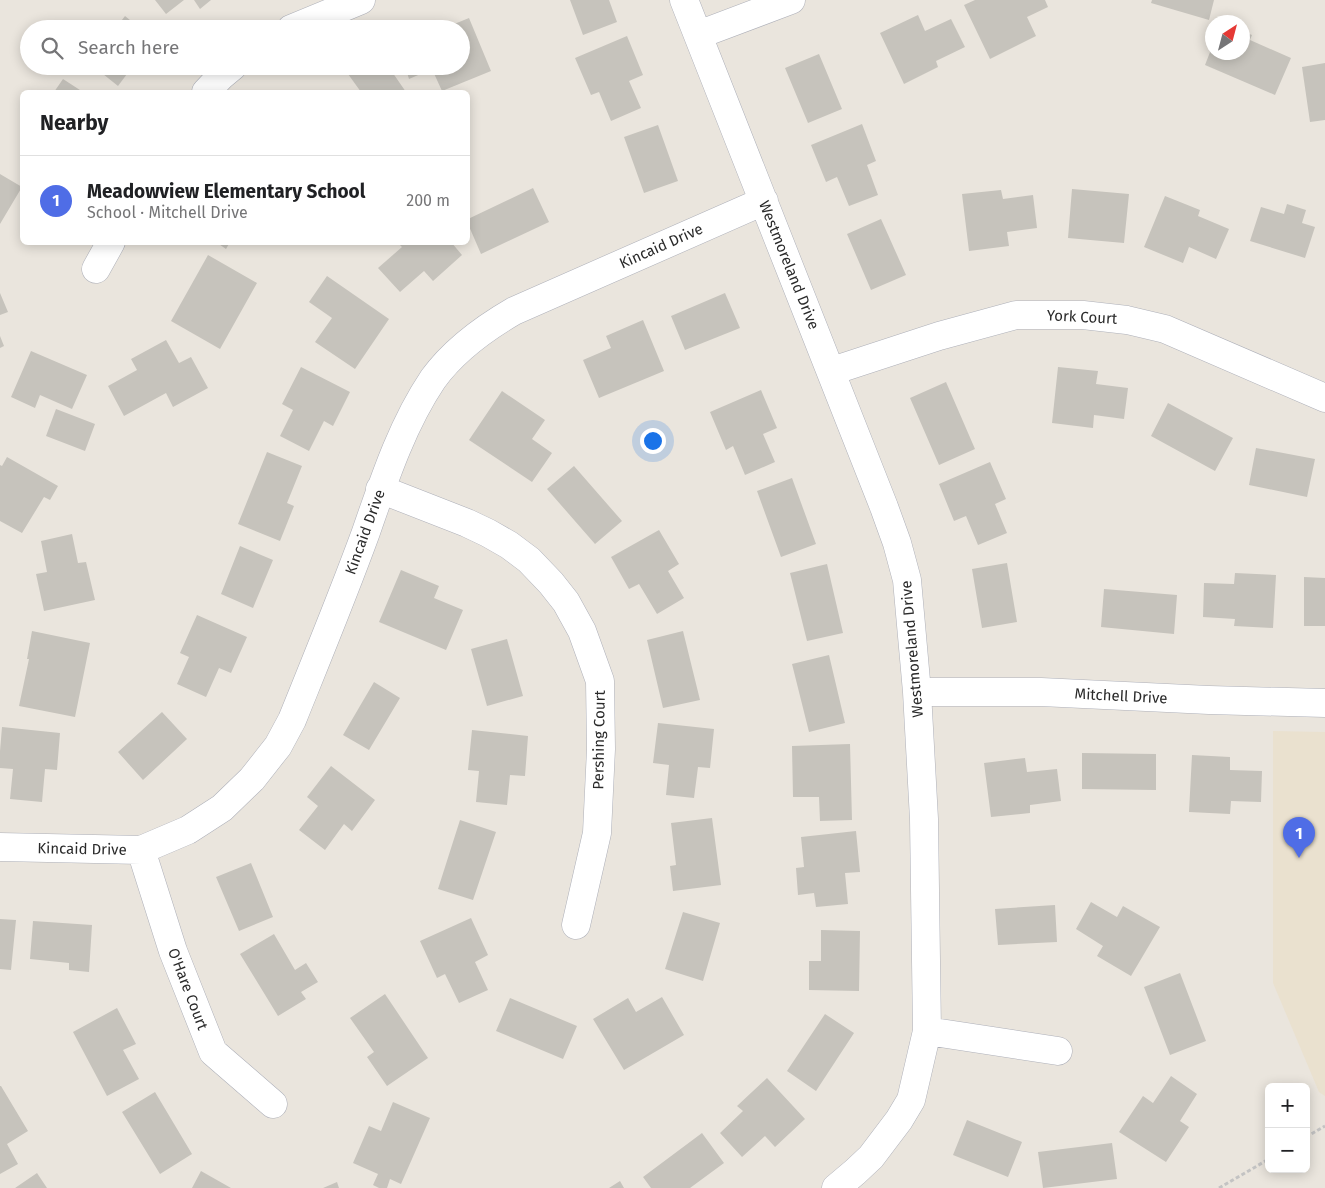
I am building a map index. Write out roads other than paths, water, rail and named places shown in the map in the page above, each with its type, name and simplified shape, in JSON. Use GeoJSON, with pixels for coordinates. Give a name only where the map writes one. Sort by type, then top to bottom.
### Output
{"type":"FeatureCollection","features":[{"type":"Feature","properties":{"kind":"street"},"geometry":{"type":"LineString","coordinates":[[310,20],[362,0]]}},
{"type":"Feature","properties":{"kind":"street","name":"Westmoreland Drive"},"geometry":{"type":"LineString","coordinates":[[684,0],[832,371],[884,507],[907,580],[917,692],[924,819],[927,1031],[911,1100],[903,1114],[871,1157],[836,1188]]}},
{"type":"Feature","properties":{"kind":"street"},"geometry":{"type":"LineString","coordinates":[[698,35],[791,0]]}},
{"type":"Feature","properties":{"kind":"street"},"geometry":{"type":"LineString","coordinates":[[208,90],[222,75]]}},
{"type":"Feature","properties":{"kind":"street","name":"Kincaid Drive"},"geometry":{"type":"LineString","coordinates":[[0,847],[140,850],[188,830],[222,808],[252,779],[278,746],[292,720],[365,533],[380,489],[418,403],[447,362],[473,337],[514,311],[764,201]]}},
{"type":"Feature","properties":{"kind":"street"},"geometry":{"type":"LineString","coordinates":[[96,269],[109,245]]}},
{"type":"Feature","properties":{"kind":"street","name":"York Court"},"geometry":{"type":"LineString","coordinates":[[832,371],[939,336],[1016,315],[1083,315],[1127,320],[1165,329],[1325,398]]}},
{"type":"Feature","properties":{"kind":"street","name":"Pershing Court"},"geometry":{"type":"LineString","coordinates":[[380,489],[467,523],[509,545],[529,560],[551,582],[566,602],[582,631],[600,681],[601,749],[597,833],[576,925]]}},
{"type":"Feature","properties":{"kind":"street","name":"Mitchell Drive"},"geometry":{"type":"LineString","coordinates":[[917,692],[1041,692],[1325,703]]}},
{"type":"Feature","properties":{"kind":"street","name":"O'Hare Court"},"geometry":{"type":"LineString","coordinates":[[140,850],[173,951],[213,1052],[272,1104]]}},
{"type":"Feature","properties":{"kind":"street"},"geometry":{"type":"LineString","coordinates":[[927,1031],[1058,1051]]}},
{"type":"Feature","properties":{"kind":"place","name":"Meadowview Elementary School"},"geometry":{"type":"Point","coordinates":[1299,858]}}]}
